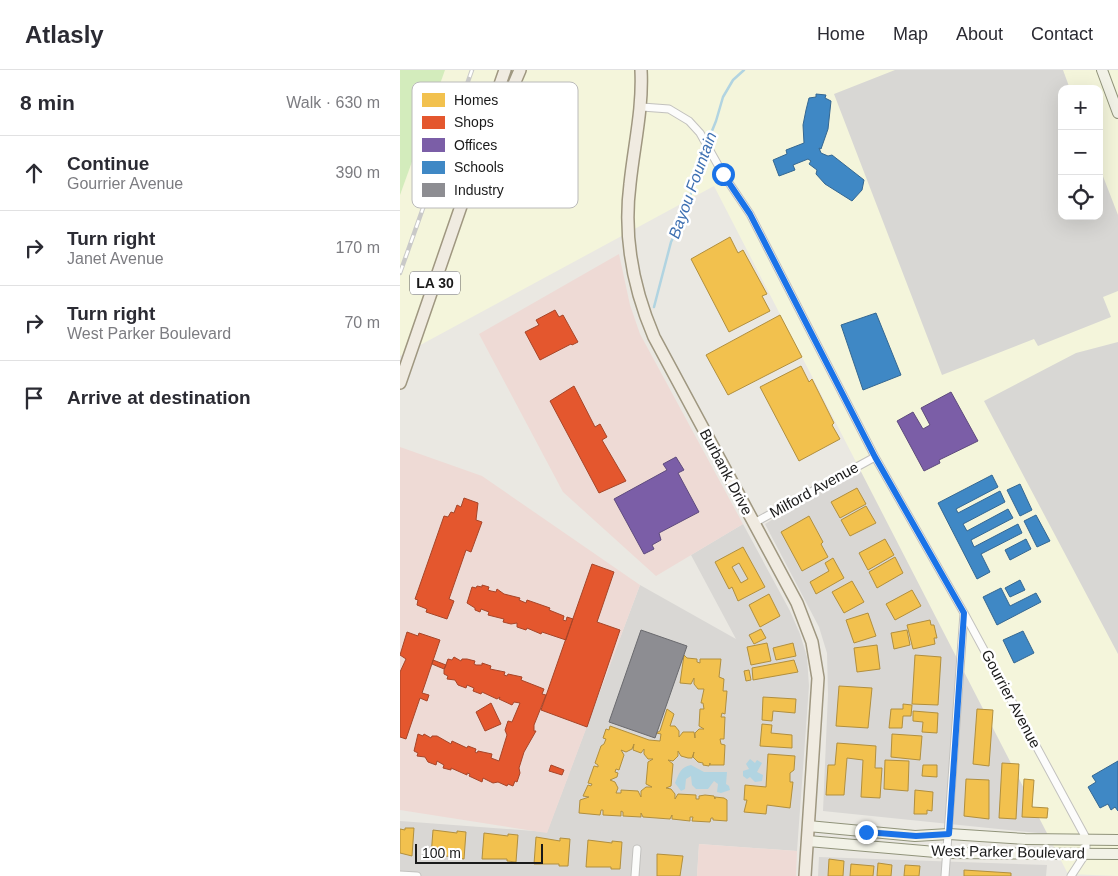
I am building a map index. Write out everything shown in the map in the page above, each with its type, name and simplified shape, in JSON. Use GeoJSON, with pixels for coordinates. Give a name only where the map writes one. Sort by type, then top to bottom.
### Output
{"type":"FeatureCollection","features":[{"type":"Feature","properties":{"kind":"main road","name":"LA 30"},"geometry":{"type":"LineString","coordinates":[[501,82],[505,70]]}},
{"type":"Feature","properties":{"kind":"main road","name":"LA 30"},"geometry":{"type":"LineString","coordinates":[[515,82],[520,70]]}},
{"type":"Feature","properties":{"kind":"main road","name":"Burbank Drive"},"geometry":{"type":"LineString","coordinates":[[641,70],[642,107],[630,186],[628,237],[635,285],[654,337],[797,604],[815,653],[818,678],[805,876]]}},
{"type":"Feature","properties":{"kind":"main road","name":"LA 30"},"geometry":{"type":"LineString","coordinates":[[400,383],[460,208]]}},
{"type":"Feature","properties":{"kind":"street"},"geometry":{"type":"LineString","coordinates":[[1102,70],[1118,113]]}},
{"type":"Feature","properties":{"kind":"street","name":"Gourrier Avenue"},"geometry":{"type":"LineString","coordinates":[[642,107],[670,109],[689,121],[700,133],[750,214],[875,457],[964,613],[1086,838],[1086,853]]}},
{"type":"Feature","properties":{"kind":"street","name":"Milford Avenue"},"geometry":{"type":"LineString","coordinates":[[754,523],[875,457]]}},
{"type":"Feature","properties":{"kind":"street"},"geometry":{"type":"LineString","coordinates":[[945,876],[964,613]]}},
{"type":"Feature","properties":{"kind":"street","name":"West Parker Boulevard"},"geometry":{"type":"LineString","coordinates":[[808,826],[916,836],[949,834],[1025,839],[1086,838],[1118,840]]}},
{"type":"Feature","properties":{"kind":"street","name":"West Parker Boulevard"},"geometry":{"type":"LineString","coordinates":[[808,841],[947,853],[1118,854]]}},
{"type":"Feature","properties":{"kind":"street"},"geometry":{"type":"LineString","coordinates":[[635,876],[637,849]]}},
{"type":"Feature","properties":{"kind":"street"},"geometry":{"type":"LineString","coordinates":[[1071,876],[1086,853]]}},
{"type":"Feature","properties":{"kind":"street"},"geometry":{"type":"LineString","coordinates":[[400,875],[417,876]]}},
{"type":"Feature","properties":{"kind":"shaded area"},"geometry":{"type":"Polygon","coordinates":[[[400,70],[1118,70],[1118,876],[1068,874],[714,186],[400,356],[400,70]]]}},
{"type":"Feature","properties":{"kind":"shaded area"},"geometry":{"type":"Polygon","coordinates":[[[895,70],[1063,70],[1069,85],[1058,85],[1058,220],[1103,220],[1103,176],[1118,215],[1118,291],[1103,297],[1111,317],[1038,346],[1034,339],[942,375],[834,94],[895,70]]]}},
{"type":"Feature","properties":{"kind":"shaded area"},"geometry":{"type":"Polygon","coordinates":[[[619,254],[630,305],[640,334],[743,524],[656,576],[563,492],[479,334],[619,254]]]}},
{"type":"Feature","properties":{"kind":"shaded area"},"geometry":{"type":"Polygon","coordinates":[[[1118,342],[1118,654],[984,401],[1076,353],[1118,342]]]}},
{"type":"Feature","properties":{"kind":"shaded area"},"geometry":{"type":"Polygon","coordinates":[[[400,447],[482,476],[640,585],[547,833],[400,810],[400,447]]]}},
{"type":"Feature","properties":{"kind":"shaded area"},"geometry":{"type":"Polygon","coordinates":[[[875,457],[1086,838],[823,811],[828,694],[827,653],[819,627],[765,524],[875,457]]]}},
{"type":"Feature","properties":{"kind":"shaded area"},"geometry":{"type":"Polygon","coordinates":[[[743,524],[790,611],[807,657],[809,686],[797,851],[699,844],[697,876],[400,876],[400,821],[547,832],[640,585],[736,639],[691,555],[743,524]]]}},
{"type":"Feature","properties":{"kind":"shaded area"},"geometry":{"type":"Polygon","coordinates":[[[699,844],[797,851],[796,876],[697,876],[699,844]]]}},
{"type":"Feature","properties":{"kind":"shaded area"},"geometry":{"type":"Polygon","coordinates":[[[819,857],[1047,865],[1046,876],[818,876],[819,857]]]}},
{"type":"Feature","properties":{"kind":"green space"},"geometry":{"type":"Polygon","coordinates":[[[400,70],[445,70],[441,82],[412,82],[412,162],[400,195],[400,70]]]}},
{"type":"Feature","properties":{"kind":"water"},"geometry":{"type":"Polygon","coordinates":[[[750,759],[755,763],[757,760],[762,763],[757,772],[763,775],[762,781],[755,782],[750,777],[747,779],[743,776],[743,771],[749,769],[746,764],[750,759]]]}},
{"type":"Feature","properties":{"kind":"water"},"geometry":{"type":"Polygon","coordinates":[[[691,765],[704,772],[727,772],[726,784],[730,790],[721,793],[717,792],[718,784],[714,781],[708,789],[696,789],[692,785],[691,776],[686,779],[685,789],[681,791],[675,783],[682,769],[691,765]]]}},
{"type":"Feature","properties":{"kind":"building: Homes"},"geometry":{"type":"Polygon","coordinates":[[[730,237],[738,253],[743,250],[767,294],[762,296],[770,311],[729,332],[691,259],[730,237]]]}},
{"type":"Feature","properties":{"kind":"building: Homes"},"geometry":{"type":"Polygon","coordinates":[[[780,315],[802,357],[728,395],[706,355],[780,315]]]}},
{"type":"Feature","properties":{"kind":"building: Homes"},"geometry":{"type":"Polygon","coordinates":[[[801,366],[809,382],[812,379],[840,439],[799,461],[760,387],[801,366]]]}},
{"type":"Feature","properties":{"kind":"building: Homes"},"geometry":{"type":"Polygon","coordinates":[[[857,488],[866,504],[840,518],[831,502],[857,488]]]}},
{"type":"Feature","properties":{"kind":"building: Homes"},"geometry":{"type":"Polygon","coordinates":[[[866,506],[876,523],[850,536],[841,520],[866,506]]]}},
{"type":"Feature","properties":{"kind":"building: Homes"},"geometry":{"type":"Polygon","coordinates":[[[809,516],[823,542],[821,544],[828,557],[802,571],[781,532],[809,516]]]}},
{"type":"Feature","properties":{"kind":"building: Homes"},"geometry":{"type":"Polygon","coordinates":[[[885,539],[894,555],[868,570],[859,553],[885,539]]]}},
{"type":"Feature","properties":{"kind":"building: Homes"},"geometry":{"type":"Polygon","coordinates":[[[743,547],[765,587],[738,601],[732,587],[729,589],[715,562],[743,547]],[[739,563],[732,567],[741,583],[748,579],[739,563]]]}},
{"type":"Feature","properties":{"kind":"building: Homes"},"geometry":{"type":"Polygon","coordinates":[[[895,557],[903,573],[877,588],[869,572],[895,557]]]}},
{"type":"Feature","properties":{"kind":"building: Homes"},"geometry":{"type":"Polygon","coordinates":[[[833,558],[844,578],[816,594],[810,582],[829,571],[825,563],[833,558]]]}},
{"type":"Feature","properties":{"kind":"building: Homes"},"geometry":{"type":"Polygon","coordinates":[[[852,581],[864,602],[844,613],[832,592],[852,581]]]}},
{"type":"Feature","properties":{"kind":"building: Homes"},"geometry":{"type":"Polygon","coordinates":[[[912,590],[921,606],[895,620],[886,604],[912,590]]]}},
{"type":"Feature","properties":{"kind":"building: Homes"},"geometry":{"type":"Polygon","coordinates":[[[769,594],[780,616],[760,627],[749,605],[769,594]]]}},
{"type":"Feature","properties":{"kind":"building: Homes"},"geometry":{"type":"Polygon","coordinates":[[[868,613],[876,636],[854,643],[846,620],[868,613]]]}},
{"type":"Feature","properties":{"kind":"building: Homes"},"geometry":{"type":"Polygon","coordinates":[[[930,620],[931,625],[934,625],[937,638],[934,638],[935,644],[913,649],[907,625],[930,620]]]}},
{"type":"Feature","properties":{"kind":"building: Homes"},"geometry":{"type":"Polygon","coordinates":[[[761,629],[766,638],[754,644],[749,635],[761,629]]]}},
{"type":"Feature","properties":{"kind":"building: Homes"},"geometry":{"type":"Polygon","coordinates":[[[907,630],[910,645],[894,649],[891,633],[907,630]]]}},
{"type":"Feature","properties":{"kind":"building: Homes"},"geometry":{"type":"Polygon","coordinates":[[[767,643],[771,661],[751,665],[747,647],[767,643]]]}},
{"type":"Feature","properties":{"kind":"building: Homes"},"geometry":{"type":"Polygon","coordinates":[[[793,643],[796,656],[776,660],[773,648],[793,643]]]}},
{"type":"Feature","properties":{"kind":"building: Homes"},"geometry":{"type":"Polygon","coordinates":[[[877,645],[880,669],[857,672],[854,648],[877,645]]]}},
{"type":"Feature","properties":{"kind":"building: Homes"},"geometry":{"type":"Polygon","coordinates":[[[684,655],[687,658],[697,659],[697,662],[700,663],[700,659],[721,659],[719,677],[724,679],[723,691],[727,691],[725,714],[722,713],[721,717],[725,717],[724,739],[720,739],[721,744],[725,745],[724,765],[710,765],[710,763],[709,766],[703,765],[703,763],[698,762],[693,757],[694,752],[692,758],[688,758],[681,756],[678,751],[678,756],[673,761],[668,760],[673,764],[671,786],[666,788],[671,789],[675,794],[675,799],[678,794],[696,795],[696,799],[699,799],[699,796],[705,795],[714,796],[715,799],[715,797],[724,798],[727,800],[727,821],[713,820],[711,818],[710,822],[692,821],[693,817],[690,817],[690,821],[672,819],[672,815],[670,819],[643,817],[641,813],[641,817],[623,816],[621,811],[621,816],[603,815],[603,810],[601,810],[600,815],[579,813],[580,800],[589,797],[583,796],[588,785],[591,786],[592,784],[588,783],[594,766],[598,767],[595,763],[601,746],[606,739],[603,738],[606,729],[609,730],[610,726],[649,740],[660,741],[661,734],[656,733],[660,731],[667,709],[674,714],[670,726],[675,726],[679,731],[679,737],[683,732],[694,732],[695,738],[695,733],[699,729],[704,729],[699,726],[700,709],[704,709],[703,703],[701,703],[704,689],[698,689],[694,684],[694,678],[691,684],[680,683],[684,655]],[[634,744],[632,749],[626,752],[621,750],[624,755],[619,770],[616,769],[615,772],[618,773],[617,777],[610,780],[615,782],[618,788],[616,793],[621,793],[621,790],[638,791],[641,797],[641,791],[646,787],[652,787],[646,784],[648,762],[653,759],[648,759],[644,754],[644,749],[641,753],[633,750],[634,744]]]}},
{"type":"Feature","properties":{"kind":"building: Homes"},"geometry":{"type":"Polygon","coordinates":[[[915,655],[941,657],[938,705],[912,704],[915,655]]]}},
{"type":"Feature","properties":{"kind":"building: Homes"},"geometry":{"type":"Polygon","coordinates":[[[794,660],[798,672],[753,680],[752,668],[794,660]]]}},
{"type":"Feature","properties":{"kind":"building: Homes"},"geometry":{"type":"Polygon","coordinates":[[[749,670],[751,680],[746,681],[744,671],[749,670]]]}},
{"type":"Feature","properties":{"kind":"building: Homes"},"geometry":{"type":"Polygon","coordinates":[[[839,686],[872,688],[868,728],[836,726],[839,686]]]}},
{"type":"Feature","properties":{"kind":"building: Homes"},"geometry":{"type":"Polygon","coordinates":[[[763,697],[796,699],[795,713],[773,711],[772,721],[762,720],[763,697]]]}},
{"type":"Feature","properties":{"kind":"building: Homes"},"geometry":{"type":"Polygon","coordinates":[[[903,704],[912,705],[911,716],[903,716],[902,728],[889,728],[891,709],[903,709],[903,704]]]}},
{"type":"Feature","properties":{"kind":"building: Homes"},"geometry":{"type":"Polygon","coordinates":[[[977,709],[993,710],[989,766],[973,764],[977,709]]]}},
{"type":"Feature","properties":{"kind":"building: Homes"},"geometry":{"type":"Polygon","coordinates":[[[913,711],[938,713],[937,733],[922,732],[923,722],[913,721],[913,711]]]}},
{"type":"Feature","properties":{"kind":"building: Homes"},"geometry":{"type":"Polygon","coordinates":[[[762,724],[772,725],[771,733],[792,735],[792,748],[760,746],[762,724]]]}},
{"type":"Feature","properties":{"kind":"building: Homes"},"geometry":{"type":"Polygon","coordinates":[[[892,734],[922,736],[920,760],[891,757],[892,734]]]}},
{"type":"Feature","properties":{"kind":"building: Homes"},"geometry":{"type":"Polygon","coordinates":[[[837,743],[876,746],[875,768],[882,768],[880,798],[861,797],[863,760],[847,758],[844,795],[826,795],[828,765],[835,765],[837,743]]]}},
{"type":"Feature","properties":{"kind":"building: Homes"},"geometry":{"type":"Polygon","coordinates":[[[768,754],[795,756],[794,770],[790,773],[790,782],[793,782],[790,808],[767,805],[766,814],[744,812],[747,800],[744,800],[745,785],[766,787],[768,754]]]}},
{"type":"Feature","properties":{"kind":"building: Homes"},"geometry":{"type":"Polygon","coordinates":[[[885,760],[909,761],[908,791],[884,789],[885,760]]]}},
{"type":"Feature","properties":{"kind":"building: Homes"},"geometry":{"type":"Polygon","coordinates":[[[1002,763],[1019,764],[1016,819],[999,818],[1002,763]]]}},
{"type":"Feature","properties":{"kind":"building: Homes"},"geometry":{"type":"Polygon","coordinates":[[[923,765],[937,765],[937,777],[922,776],[923,765]]]}},
{"type":"Feature","properties":{"kind":"building: Homes"},"geometry":{"type":"Polygon","coordinates":[[[966,779],[989,780],[989,819],[964,816],[966,779]]]}},
{"type":"Feature","properties":{"kind":"building: Homes"},"geometry":{"type":"Polygon","coordinates":[[[1024,779],[1034,780],[1032,807],[1048,808],[1047,818],[1022,817],[1024,779]]]}},
{"type":"Feature","properties":{"kind":"building: Homes"},"geometry":{"type":"Polygon","coordinates":[[[915,790],[933,792],[932,811],[927,810],[927,814],[914,814],[915,790]]]}},
{"type":"Feature","properties":{"kind":"building: Homes"},"geometry":{"type":"Polygon","coordinates":[[[405,828],[414,828],[412,856],[400,853],[400,829],[405,830],[405,828]]]}},
{"type":"Feature","properties":{"kind":"building: Homes"},"geometry":{"type":"Polygon","coordinates":[[[433,830],[457,833],[457,831],[466,832],[464,859],[440,855],[440,857],[431,856],[433,830]]]}},
{"type":"Feature","properties":{"kind":"building: Homes"},"geometry":{"type":"Polygon","coordinates":[[[484,833],[508,836],[508,834],[518,835],[516,862],[507,861],[507,859],[482,859],[484,833]]]}},
{"type":"Feature","properties":{"kind":"building: Homes"},"geometry":{"type":"Polygon","coordinates":[[[536,837],[560,841],[560,838],[570,839],[568,866],[534,864],[536,837]]]}},
{"type":"Feature","properties":{"kind":"building: Homes"},"geometry":{"type":"Polygon","coordinates":[[[588,840],[612,843],[612,841],[622,842],[620,869],[586,867],[588,840]]]}},
{"type":"Feature","properties":{"kind":"building: Homes"},"geometry":{"type":"Polygon","coordinates":[[[657,854],[683,856],[680,876],[657,876],[657,854]]]}},
{"type":"Feature","properties":{"kind":"building: Homes"},"geometry":{"type":"Polygon","coordinates":[[[829,859],[844,861],[843,876],[828,876],[829,859]]]}},
{"type":"Feature","properties":{"kind":"building: Homes"},"geometry":{"type":"Polygon","coordinates":[[[878,863],[892,865],[891,876],[877,876],[878,863]]]}},
{"type":"Feature","properties":{"kind":"building: Homes"},"geometry":{"type":"Polygon","coordinates":[[[851,864],[874,866],[873,876],[850,876],[851,864]]]}},
{"type":"Feature","properties":{"kind":"building: Homes"},"geometry":{"type":"Polygon","coordinates":[[[905,865],[920,866],[919,876],[904,876],[905,865]]]}},
{"type":"Feature","properties":{"kind":"building: Homes"},"geometry":{"type":"Polygon","coordinates":[[[964,870],[1011,873],[1011,876],[964,876],[964,870]]]}},
{"type":"Feature","properties":{"kind":"building: Shops"},"geometry":{"type":"Polygon","coordinates":[[[555,310],[559,317],[563,315],[578,342],[540,360],[525,332],[539,325],[536,320],[555,310]]]}},
{"type":"Feature","properties":{"kind":"building: Shops"},"geometry":{"type":"Polygon","coordinates":[[[574,386],[595,427],[600,424],[607,437],[602,440],[626,481],[599,493],[550,401],[574,386]]]}},
{"type":"Feature","properties":{"kind":"building: Shops"},"geometry":{"type":"Polygon","coordinates":[[[464,498],[478,503],[476,520],[482,522],[471,552],[466,550],[449,599],[454,601],[447,619],[426,612],[427,609],[417,605],[418,600],[415,599],[444,516],[448,517],[451,512],[454,513],[457,505],[461,507],[464,498]]]}},
{"type":"Feature","properties":{"kind":"building: Shops"},"geometry":{"type":"Polygon","coordinates":[[[592,564],[614,572],[597,622],[620,630],[587,727],[541,710],[592,564]]]}},
{"type":"Feature","properties":{"kind":"building: Shops"},"geometry":{"type":"Polygon","coordinates":[[[482,585],[489,587],[488,590],[496,592],[497,589],[504,594],[520,598],[519,600],[526,603],[527,600],[550,608],[549,610],[564,616],[563,620],[566,621],[567,617],[573,619],[566,640],[542,632],[541,634],[527,628],[526,630],[517,627],[517,623],[503,622],[504,619],[488,615],[489,612],[481,609],[480,612],[475,610],[475,608],[467,603],[472,587],[482,587],[482,585]]]}},
{"type":"Feature","properties":{"kind":"building: Shops"},"geometry":{"type":"Polygon","coordinates":[[[407,632],[418,636],[419,633],[440,640],[422,693],[429,695],[427,701],[420,698],[406,739],[400,737],[400,672],[406,659],[400,655],[407,632]]]}},
{"type":"Feature","properties":{"kind":"building: Shops"},"geometry":{"type":"Polygon","coordinates":[[[454,657],[461,661],[462,659],[467,659],[475,661],[474,664],[476,665],[482,665],[482,663],[491,666],[490,669],[505,672],[504,675],[507,676],[508,674],[522,677],[521,680],[544,689],[542,694],[546,695],[534,725],[534,731],[536,731],[524,752],[519,768],[520,773],[517,782],[515,781],[513,786],[508,784],[507,786],[498,782],[493,783],[483,778],[482,782],[469,776],[470,774],[467,773],[467,775],[451,768],[451,770],[443,768],[444,765],[437,761],[436,765],[428,762],[425,757],[417,756],[418,753],[414,751],[418,734],[423,736],[424,734],[431,738],[432,736],[437,736],[451,744],[452,741],[467,748],[468,746],[476,749],[475,752],[477,753],[478,751],[492,754],[491,758],[499,761],[507,735],[505,730],[508,721],[512,722],[520,703],[514,702],[512,705],[499,699],[500,697],[497,699],[482,692],[481,694],[473,691],[474,688],[467,685],[466,688],[458,685],[455,680],[447,679],[448,676],[444,674],[444,670],[448,659],[452,660],[454,657]]]}},
{"type":"Feature","properties":{"kind":"building: Shops"},"geometry":{"type":"Polygon","coordinates":[[[433,660],[446,665],[444,669],[432,664],[433,660]]]}},
{"type":"Feature","properties":{"kind":"building: Shops"},"geometry":{"type":"Polygon","coordinates":[[[491,703],[501,724],[485,731],[476,712],[491,703]]]}},
{"type":"Feature","properties":{"kind":"building: Shops"},"geometry":{"type":"Polygon","coordinates":[[[551,765],[564,770],[562,775],[549,771],[551,765]]]}},
{"type":"Feature","properties":{"kind":"building: Offices"},"geometry":{"type":"Polygon","coordinates":[[[951,392],[978,441],[939,460],[940,463],[924,471],[897,421],[913,412],[923,429],[930,425],[921,408],[951,392]]]}},
{"type":"Feature","properties":{"kind":"building: Offices"},"geometry":{"type":"Polygon","coordinates":[[[676,457],[684,470],[678,473],[699,512],[659,533],[661,540],[652,545],[654,549],[644,554],[614,499],[667,470],[663,464],[676,457]]]}},
{"type":"Feature","properties":{"kind":"building: Schools"},"geometry":{"type":"Polygon","coordinates":[[[816,94],[826,95],[825,98],[831,101],[828,129],[821,149],[819,148],[821,153],[828,156],[832,155],[864,180],[862,190],[852,201],[825,184],[816,174],[817,170],[809,164],[811,161],[808,159],[793,165],[795,170],[779,176],[773,160],[787,154],[786,150],[804,143],[803,125],[806,110],[809,98],[816,97],[816,94]]]}},
{"type":"Feature","properties":{"kind":"building: Schools"},"geometry":{"type":"Polygon","coordinates":[[[876,313],[901,375],[863,390],[841,325],[876,313]]]}},
{"type":"Feature","properties":{"kind":"building: Schools"},"geometry":{"type":"Polygon","coordinates":[[[992,475],[998,487],[956,509],[958,513],[1000,491],[1005,502],[963,524],[967,531],[1008,509],[1013,518],[971,540],[974,547],[1018,524],[1022,533],[981,554],[990,572],[977,579],[938,503],[992,475]]]}},
{"type":"Feature","properties":{"kind":"building: Schools"},"geometry":{"type":"Polygon","coordinates":[[[1020,484],[1032,510],[1020,516],[1007,490],[1020,484]]]}},
{"type":"Feature","properties":{"kind":"building: Schools"},"geometry":{"type":"Polygon","coordinates":[[[1036,515],[1050,541],[1037,547],[1024,521],[1036,515]]]}},
{"type":"Feature","properties":{"kind":"building: Schools"},"geometry":{"type":"Polygon","coordinates":[[[1026,539],[1031,549],[1010,560],[1005,550],[1026,539]]]}},
{"type":"Feature","properties":{"kind":"building: Schools"},"geometry":{"type":"Polygon","coordinates":[[[1020,580],[1025,590],[1010,597],[1005,588],[1020,580]]]}},
{"type":"Feature","properties":{"kind":"building: Schools"},"geometry":{"type":"Polygon","coordinates":[[[1001,588],[1010,606],[1036,593],[1041,602],[997,625],[983,597],[1001,588]]]}},
{"type":"Feature","properties":{"kind":"building: Schools"},"geometry":{"type":"Polygon","coordinates":[[[1023,631],[1034,653],[1014,663],[1003,640],[1023,631]]]}},
{"type":"Feature","properties":{"kind":"building: Schools"},"geometry":{"type":"Polygon","coordinates":[[[1118,761],[1118,811],[1115,807],[1111,810],[1108,804],[1100,808],[1088,787],[1096,782],[1092,776],[1118,761]]]}},
{"type":"Feature","properties":{"kind":"building: Industry"},"geometry":{"type":"Polygon","coordinates":[[[641,630],[687,646],[655,738],[609,722],[641,630]]]}},
{"type":"Feature","properties":{"kind":"waterway","name":"Bayou Fountain"},"geometry":{"type":"LineString","coordinates":[[654,307],[671,242],[686,211],[701,158],[716,121],[723,97],[733,80],[744,70]]}},
{"type":"Feature","properties":{"kind":"railway"},"geometry":{"type":"LineString","coordinates":[[468,82],[472,70]]}},
{"type":"Feature","properties":{"kind":"railway"},"geometry":{"type":"LineString","coordinates":[[400,273],[423,208]]}},
{"type":"Feature","properties":{"kind":"route"},"geometry":{"type":"LineString","coordinates":[[723,174],[750,214],[875,457],[964,613],[949,834],[916,836],[866,832]]}}]}
